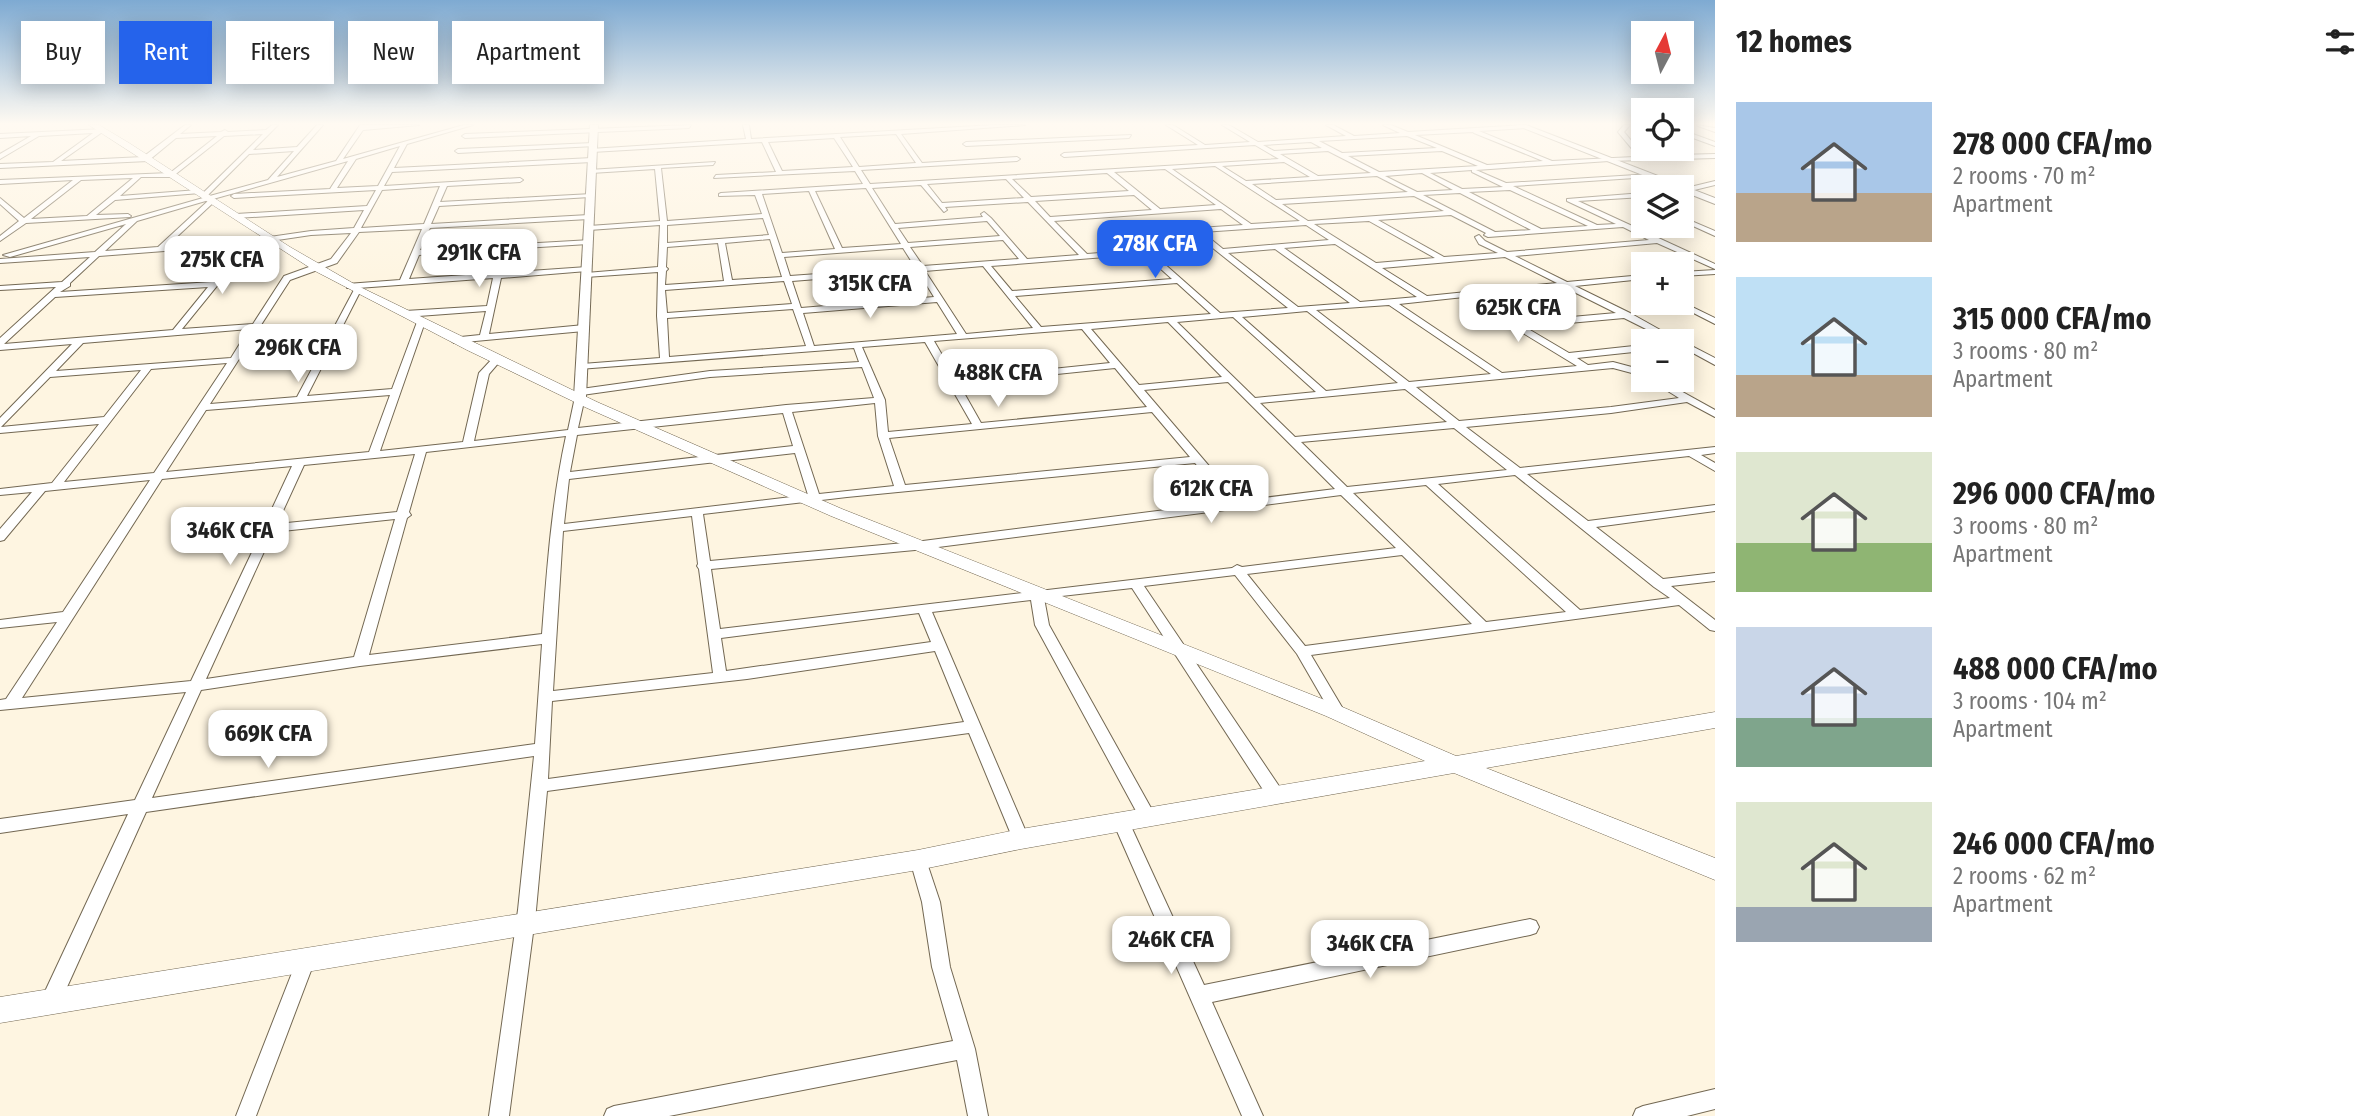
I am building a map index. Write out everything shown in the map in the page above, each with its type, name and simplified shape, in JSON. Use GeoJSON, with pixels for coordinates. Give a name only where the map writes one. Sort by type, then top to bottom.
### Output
{"type":"FeatureCollection","features":[{"type":"Feature","properties":{"kind":"main road"},"geometry":{"type":"LineString","coordinates":[[172,177],[316,268],[454,340],[580,395],[631,425],[915,546],[1181,654],[1339,714],[1456,765],[1715,869]]}},
{"type":"Feature","properties":{"kind":"main road"},"geometry":{"type":"LineString","coordinates":[[0,1010],[918,860],[1021,839],[1715,720]]}},
{"type":"Feature","properties":{"kind":"street"},"geometry":{"type":"LineString","coordinates":[[26,181],[32,177]]}},
{"type":"Feature","properties":{"kind":"street"},"geometry":{"type":"LineString","coordinates":[[1,182],[118,177]]}},
{"type":"Feature","properties":{"kind":"street"},"geometry":{"type":"LineString","coordinates":[[89,218],[139,177]]}},
{"type":"Feature","properties":{"kind":"street"},"geometry":{"type":"LineString","coordinates":[[159,250],[224,177]]}},
{"type":"Feature","properties":{"kind":"street"},"geometry":{"type":"LineString","coordinates":[[270,181],[273,177]]}},
{"type":"Feature","properties":{"kind":"street"},"geometry":{"type":"LineString","coordinates":[[0,259],[206,197],[284,177]]}},
{"type":"Feature","properties":{"kind":"street"},"geometry":{"type":"LineString","coordinates":[[332,191],[341,177]]}},
{"type":"Feature","properties":{"kind":"street"},"geometry":{"type":"LineString","coordinates":[[5,704],[67,616],[287,278],[334,261],[356,230],[385,177]]}},
{"type":"Feature","properties":{"kind":"street"},"geometry":{"type":"LineString","coordinates":[[516,199],[521,177]]}},
{"type":"Feature","properties":{"kind":"street"},"geometry":{"type":"LineString","coordinates":[[499,1116],[540,786],[557,528],[563,476],[580,395],[591,177]]}},
{"type":"Feature","properties":{"kind":"street"},"geometry":{"type":"LineString","coordinates":[[659,177],[664,223],[661,316],[666,359]]}},
{"type":"Feature","properties":{"kind":"street"},"geometry":{"type":"LineString","coordinates":[[716,177],[727,219]]}},
{"type":"Feature","properties":{"kind":"street"},"geometry":{"type":"LineString","coordinates":[[861,177],[963,336]]}},
{"type":"Feature","properties":{"kind":"street"},"geometry":{"type":"LineString","coordinates":[[721,195],[1006,177]]}},
{"type":"Feature","properties":{"kind":"street"},"geometry":{"type":"LineString","coordinates":[[1007,177],[1086,257]]}},
{"type":"Feature","properties":{"kind":"street"},"geometry":{"type":"LineString","coordinates":[[1115,177],[1158,211]]}},
{"type":"Feature","properties":{"kind":"street"},"geometry":{"type":"LineString","coordinates":[[1180,177],[1249,226]]}},
{"type":"Feature","properties":{"kind":"street"},"geometry":{"type":"LineString","coordinates":[[1236,177],[1424,298]]}},
{"type":"Feature","properties":{"kind":"street"},"geometry":{"type":"LineString","coordinates":[[1245,183],[1346,177]]}},
{"type":"Feature","properties":{"kind":"street"},"geometry":{"type":"LineString","coordinates":[[1381,177],[1494,235]]}},
{"type":"Feature","properties":{"kind":"street"},"geometry":{"type":"LineString","coordinates":[[1434,177],[1539,231]]}},
{"type":"Feature","properties":{"kind":"street"},"geometry":{"type":"LineString","coordinates":[[1487,177],[1598,227]]}},
{"type":"Feature","properties":{"kind":"street"},"geometry":{"type":"LineString","coordinates":[[1275,202],[1464,192],[1625,177]]}},
{"type":"Feature","properties":{"kind":"street"},"geometry":{"type":"LineString","coordinates":[[0,239],[79,179]]}},
{"type":"Feature","properties":{"kind":"street"},"geometry":{"type":"LineString","coordinates":[[113,198],[206,197],[520,180]]}},
{"type":"Feature","properties":{"kind":"street"},"geometry":{"type":"LineString","coordinates":[[923,183],[953,221]]}},
{"type":"Feature","properties":{"kind":"street"},"geometry":{"type":"LineString","coordinates":[[1694,187],[1715,183]]}},
{"type":"Feature","properties":{"kind":"street"},"geometry":{"type":"LineString","coordinates":[[404,281],[444,185]]}},
{"type":"Feature","properties":{"kind":"street"},"geometry":{"type":"LineString","coordinates":[[810,190],[840,251]]}},
{"type":"Feature","properties":{"kind":"street"},"geometry":{"type":"LineString","coordinates":[[758,193],[811,349]]}},
{"type":"Feature","properties":{"kind":"street"},"geometry":{"type":"LineString","coordinates":[[941,205],[1135,193]]}},
{"type":"Feature","properties":{"kind":"street"},"geometry":{"type":"LineString","coordinates":[[1694,193],[1715,201]]}},
{"type":"Feature","properties":{"kind":"street"},"geometry":{"type":"LineString","coordinates":[[437,204],[590,195]]}},
{"type":"Feature","properties":{"kind":"street"},"geometry":{"type":"LineString","coordinates":[[1542,202],[1631,196]]}},
{"type":"Feature","properties":{"kind":"street"},"geometry":{"type":"LineString","coordinates":[[0,200],[23,221],[151,215]]}},
{"type":"Feature","properties":{"kind":"street"},"geometry":{"type":"LineString","coordinates":[[1569,200],[1715,269]]}},
{"type":"Feature","properties":{"kind":"street"},"geometry":{"type":"LineString","coordinates":[[975,203],[1025,261]]}},
{"type":"Feature","properties":{"kind":"street"},"geometry":{"type":"LineString","coordinates":[[1048,219],[1223,207]]}},
{"type":"Feature","properties":{"kind":"street"},"geometry":{"type":"LineString","coordinates":[[236,216],[368,208]]}},
{"type":"Feature","properties":{"kind":"street"},"geometry":{"type":"LineString","coordinates":[[1217,315],[1128,235],[1451,213]]}},
{"type":"Feature","properties":{"kind":"street"},"geometry":{"type":"LineString","coordinates":[[0,259],[98,255],[248,243],[268,237],[427,226],[664,223],[766,216]]}},
{"type":"Feature","properties":{"kind":"street"},"geometry":{"type":"LineString","coordinates":[[1369,218],[1445,261]]}},
{"type":"Feature","properties":{"kind":"street"},"geometry":{"type":"LineString","coordinates":[[0,345],[135,219]]}},
{"type":"Feature","properties":{"kind":"street"},"geometry":{"type":"LineString","coordinates":[[892,226],[989,219]]}},
{"type":"Feature","properties":{"kind":"street"},"geometry":{"type":"LineString","coordinates":[[1694,224],[1715,234]]}},
{"type":"Feature","properties":{"kind":"street"},"geometry":{"type":"LineString","coordinates":[[1624,225],[1478,238],[1654,329]]}},
{"type":"Feature","properties":{"kind":"street"},"geometry":{"type":"LineString","coordinates":[[1195,230],[1295,309]]}},
{"type":"Feature","properties":{"kind":"street"},"geometry":{"type":"LineString","coordinates":[[664,245],[773,237]]}},
{"type":"Feature","properties":{"kind":"street"},"geometry":{"type":"LineString","coordinates":[[780,255],[1005,238]]}},
{"type":"Feature","properties":{"kind":"street"},"geometry":{"type":"LineString","coordinates":[[1373,266],[1659,241]]}},
{"type":"Feature","properties":{"kind":"street"},"geometry":{"type":"LineString","coordinates":[[415,253],[588,242]]}},
{"type":"Feature","properties":{"kind":"street"},"geometry":{"type":"LineString","coordinates":[[722,242],[729,284]]}},
{"type":"Feature","properties":{"kind":"street"},"geometry":{"type":"LineString","coordinates":[[1220,251],[1336,242]]}},
{"type":"Feature","properties":{"kind":"street"},"geometry":{"type":"LineString","coordinates":[[175,333],[248,243]]}},
{"type":"Feature","properties":{"kind":"street"},"geometry":{"type":"LineString","coordinates":[[484,337],[504,247]]}},
{"type":"Feature","properties":{"kind":"street"},"geometry":{"type":"LineString","coordinates":[[1277,247],[1357,304]]}},
{"type":"Feature","properties":{"kind":"street"},"geometry":{"type":"LineString","coordinates":[[661,288],[1145,252]]}},
{"type":"Feature","properties":{"kind":"street"},"geometry":{"type":"LineString","coordinates":[[985,264],[1038,329]]}},
{"type":"Feature","properties":{"kind":"street"},"geometry":{"type":"LineString","coordinates":[[300,400],[354,288],[404,281],[498,275],[664,269]]}},
{"type":"Feature","properties":{"kind":"street"},"geometry":{"type":"LineString","coordinates":[[1694,272],[1715,269]]}},
{"type":"Feature","properties":{"kind":"street"},"geometry":{"type":"LineString","coordinates":[[1626,278],[1631,280]]}},
{"type":"Feature","properties":{"kind":"street"},"geometry":{"type":"LineString","coordinates":[[582,368],[666,359],[1391,302],[1631,278]]}},
{"type":"Feature","properties":{"kind":"street"},"geometry":{"type":"LineString","coordinates":[[1009,294],[1178,281]]}},
{"type":"Feature","properties":{"kind":"street"},"geometry":{"type":"LineString","coordinates":[[0,288],[66,285]]}},
{"type":"Feature","properties":{"kind":"street"},"geometry":{"type":"LineString","coordinates":[[55,295],[214,285]]}},
{"type":"Feature","properties":{"kind":"street"},"geometry":{"type":"LineString","coordinates":[[1465,295],[1587,368]]}},
{"type":"Feature","properties":{"kind":"street"},"geometry":{"type":"LineString","coordinates":[[661,316],[938,299]]}},
{"type":"Feature","properties":{"kind":"street"},"geometry":{"type":"LineString","coordinates":[[1391,302],[1500,376]]}},
{"type":"Feature","properties":{"kind":"street"},"geometry":{"type":"LineString","coordinates":[[373,455],[394,392],[413,318],[489,308]]}},
{"type":"Feature","properties":{"kind":"street"},"geometry":{"type":"LineString","coordinates":[[1308,308],[1715,627]]}},
{"type":"Feature","properties":{"kind":"street"},"geometry":{"type":"LineString","coordinates":[[1694,311],[1715,321]]}},
{"type":"Feature","properties":{"kind":"street"},"geometry":{"type":"LineString","coordinates":[[1699,313],[1715,311]]}},
{"type":"Feature","properties":{"kind":"street"},"geometry":{"type":"LineString","coordinates":[[1234,314],[1323,393]]}},
{"type":"Feature","properties":{"kind":"street"},"geometry":{"type":"LineString","coordinates":[[1516,325],[1628,315]]}},
{"type":"Feature","properties":{"kind":"street"},"geometry":{"type":"LineString","coordinates":[[1169,319],[1483,627]]}},
{"type":"Feature","properties":{"kind":"street"},"geometry":{"type":"LineString","coordinates":[[0,345],[257,326]]}},
{"type":"Feature","properties":{"kind":"street"},"geometry":{"type":"LineString","coordinates":[[1084,326],[1236,505]]}},
{"type":"Feature","properties":{"kind":"street"},"geometry":{"type":"LineString","coordinates":[[454,340],[584,328]]}},
{"type":"Feature","properties":{"kind":"street"},"geometry":{"type":"LineString","coordinates":[[928,339],[978,426]]}},
{"type":"Feature","properties":{"kind":"street"},"geometry":{"type":"LineString","coordinates":[[0,427],[80,341]]}},
{"type":"Feature","properties":{"kind":"street"},"geometry":{"type":"LineString","coordinates":[[857,345],[880,400],[883,436],[901,489]]}},
{"type":"Feature","properties":{"kind":"street"},"geometry":{"type":"LineString","coordinates":[[1568,356],[1631,349]]}},
{"type":"Feature","properties":{"kind":"street"},"geometry":{"type":"LineString","coordinates":[[1695,351],[1715,349]]}},
{"type":"Feature","properties":{"kind":"street"},"geometry":{"type":"LineString","coordinates":[[1695,351],[1715,362]]}},
{"type":"Feature","properties":{"kind":"street"},"geometry":{"type":"LineString","coordinates":[[46,375],[235,360]]}},
{"type":"Feature","properties":{"kind":"street"},"geometry":{"type":"LineString","coordinates":[[468,446],[484,373],[496,360]]}},
{"type":"Feature","properties":{"kind":"street"},"geometry":{"type":"LineString","coordinates":[[580,395],[710,374],[865,364]]}},
{"type":"Feature","properties":{"kind":"street"},"geometry":{"type":"LineString","coordinates":[[954,382],[1116,365]]}},
{"type":"Feature","properties":{"kind":"street"},"geometry":{"type":"LineString","coordinates":[[1251,401],[1587,368],[1624,365],[1631,368]]}},
{"type":"Feature","properties":{"kind":"street"},"geometry":{"type":"LineString","coordinates":[[55,487],[148,367]]}},
{"type":"Feature","properties":{"kind":"street"},"geometry":{"type":"LineString","coordinates":[[1137,388],[1228,379]]}},
{"type":"Feature","properties":{"kind":"street"},"geometry":{"type":"LineString","coordinates":[[204,407],[394,392]]}},
{"type":"Feature","properties":{"kind":"street"},"geometry":{"type":"LineString","coordinates":[[1676,392],[1715,414]]}},
{"type":"Feature","properties":{"kind":"street"},"geometry":{"type":"LineString","coordinates":[[1293,440],[1689,399]]}},
{"type":"Feature","properties":{"kind":"street"},"geometry":{"type":"LineString","coordinates":[[0,492],[468,446],[631,425],[880,400]]}},
{"type":"Feature","properties":{"kind":"street"},"geometry":{"type":"LineString","coordinates":[[786,408],[809,499]]}},
{"type":"Feature","properties":{"kind":"street"},"geometry":{"type":"LineString","coordinates":[[883,436],[1155,409]]}},
{"type":"Feature","properties":{"kind":"street"},"geometry":{"type":"LineString","coordinates":[[0,427],[106,420]]}},
{"type":"Feature","properties":{"kind":"street"},"geometry":{"type":"LineString","coordinates":[[360,661],[405,515],[421,450]]}},
{"type":"Feature","properties":{"kind":"street"},"geometry":{"type":"LineString","coordinates":[[563,476],[798,450]]}},
{"type":"Feature","properties":{"kind":"street"},"geometry":{"type":"LineString","coordinates":[[703,566],[915,546],[1343,491],[1715,450]]}},
{"type":"Feature","properties":{"kind":"street"},"geometry":{"type":"LineString","coordinates":[[1691,453],[1715,468]]}},
{"type":"Feature","properties":{"kind":"street"},"geometry":{"type":"LineString","coordinates":[[557,528],[901,489],[1197,460]]}},
{"type":"Feature","properties":{"kind":"street"},"geometry":{"type":"LineString","coordinates":[[51,1001],[266,529],[299,463]]}},
{"type":"Feature","properties":{"kind":"street"},"geometry":{"type":"LineString","coordinates":[[1428,481],[1576,614]]}},
{"type":"Feature","properties":{"kind":"street"},"geometry":{"type":"LineString","coordinates":[[0,537],[41,488]]}},
{"type":"Feature","properties":{"kind":"street"},"geometry":{"type":"LineString","coordinates":[[1587,525],[1715,508]]}},
{"type":"Feature","properties":{"kind":"street"},"geometry":{"type":"LineString","coordinates":[[697,512],[720,675]]}},
{"type":"Feature","properties":{"kind":"street"},"geometry":{"type":"LineString","coordinates":[[266,529],[405,515]]}},
{"type":"Feature","properties":{"kind":"street"},"geometry":{"type":"LineString","coordinates":[[713,634],[1403,551]]}},
{"type":"Feature","properties":{"kind":"street"},"geometry":{"type":"LineString","coordinates":[[1237,569],[1301,651],[1339,714]]}},
{"type":"Feature","properties":{"kind":"street"},"geometry":{"type":"LineString","coordinates":[[1658,584],[1715,577]]}},
{"type":"Feature","properties":{"kind":"street"},"geometry":{"type":"LineString","coordinates":[[1136,584],[1277,797]]}},
{"type":"Feature","properties":{"kind":"street"},"geometry":{"type":"LineString","coordinates":[[1037,594],[1042,625],[1148,817]]}},
{"type":"Feature","properties":{"kind":"street"},"geometry":{"type":"LineString","coordinates":[[1301,651],[1681,601]]}},
{"type":"Feature","properties":{"kind":"street"},"geometry":{"type":"LineString","coordinates":[[924,609],[1021,839]]}},
{"type":"Feature","properties":{"kind":"street"},"geometry":{"type":"LineString","coordinates":[[0,624],[67,616]]}},
{"type":"Feature","properties":{"kind":"street"},"geometry":{"type":"LineString","coordinates":[[5,704],[194,686],[360,661],[550,638]]}},
{"type":"Feature","properties":{"kind":"street"},"geometry":{"type":"LineString","coordinates":[[545,697],[747,674],[939,646]]}},
{"type":"Feature","properties":{"kind":"street"},"geometry":{"type":"LineString","coordinates":[[540,786],[972,727]]}},
{"type":"Feature","properties":{"kind":"street"},"geometry":{"type":"LineString","coordinates":[[0,825],[542,749]]}},
{"type":"Feature","properties":{"kind":"street"},"geometry":{"type":"LineString","coordinates":[[1121,822],[1201,995],[1253,1116]]}},
{"type":"Feature","properties":{"kind":"street"},"geometry":{"type":"LineString","coordinates":[[918,860],[931,901],[941,967],[965,1049],[978,1116]]}},
{"type":"Feature","properties":{"kind":"street"},"geometry":{"type":"LineString","coordinates":[[1201,995],[1530,927]]}},
{"type":"Feature","properties":{"kind":"street"},"geometry":{"type":"LineString","coordinates":[[246,1116],[306,960]]}},
{"type":"Feature","properties":{"kind":"street"},"geometry":{"type":"LineString","coordinates":[[614,1116],[965,1049]]}},
{"type":"Feature","properties":{"kind":"street"},"geometry":{"type":"LineString","coordinates":[[1643,1116],[1715,1099]]}}]}
